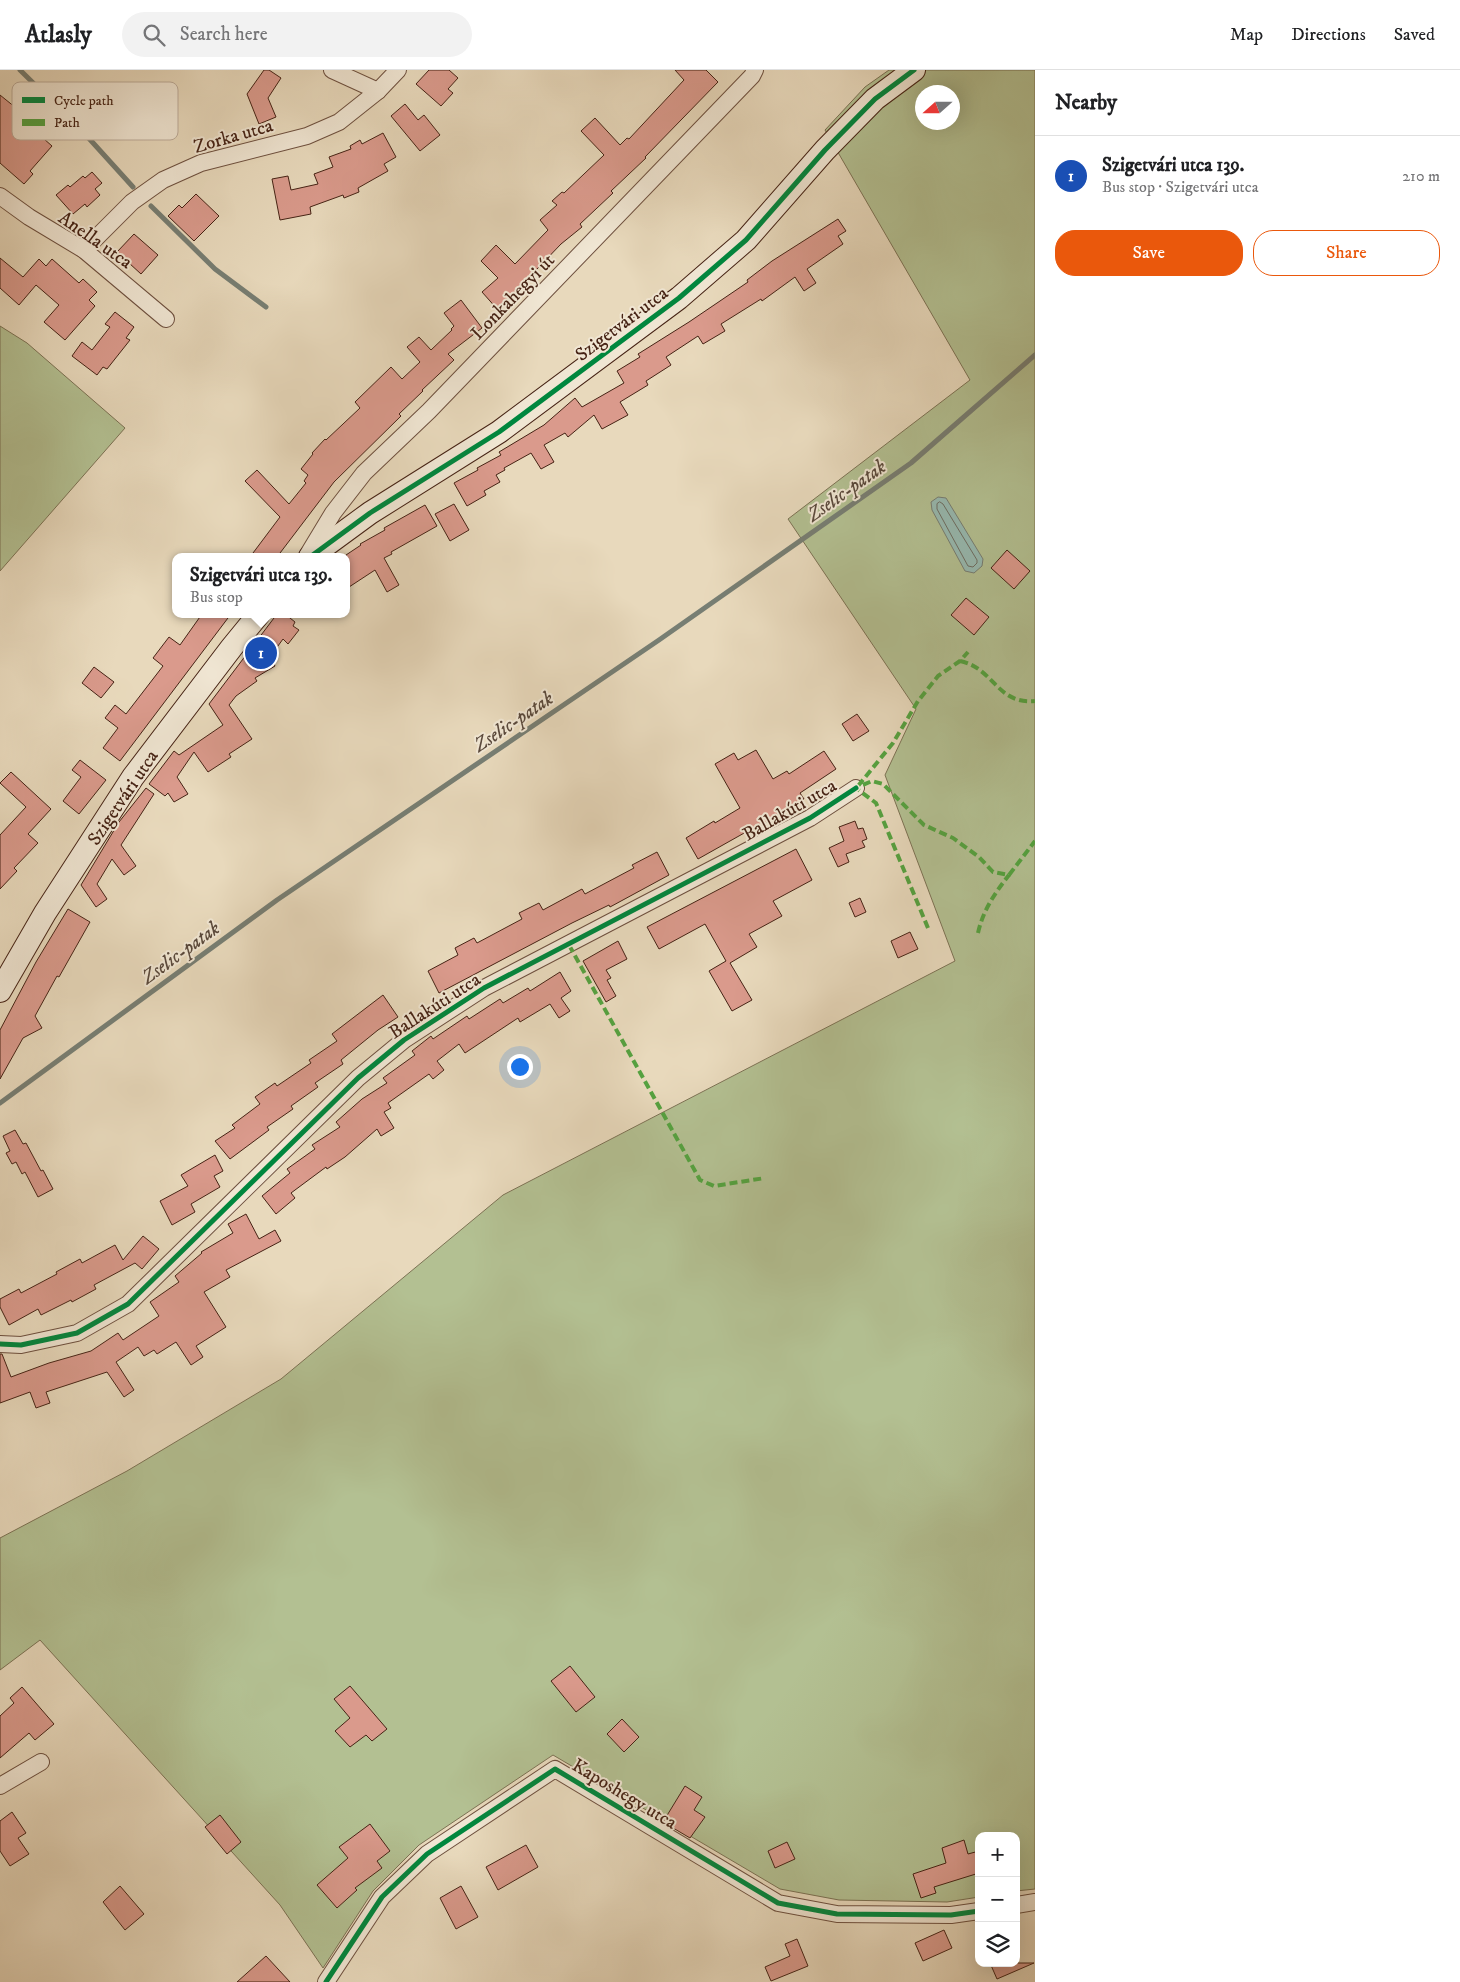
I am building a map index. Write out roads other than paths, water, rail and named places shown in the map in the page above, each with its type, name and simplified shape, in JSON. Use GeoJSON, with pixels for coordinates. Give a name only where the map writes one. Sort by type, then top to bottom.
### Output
{"type":"FeatureCollection","features":[{"type":"Feature","properties":{"kind":"street"},"geometry":{"type":"LineString","coordinates":[[332,70],[378,91]]}},
{"type":"Feature","properties":{"kind":"street","name":"Zorka utca"},"geometry":{"type":"LineString","coordinates":[[84,250],[132,202],[163,180],[201,163],[307,136],[339,122],[378,91],[398,70]]}},
{"type":"Feature","properties":{"kind":"street","name":"Lonkahegyi út"},"geometry":{"type":"LineString","coordinates":[[310,553],[333,513],[364,473],[429,411],[756,70]]}},
{"type":"Feature","properties":{"kind":"street","name":"Szigetvári utca"},"geometry":{"type":"LineString","coordinates":[[314,553],[370,513],[499,432],[679,298],[746,240],[825,150],[875,99],[914,70]]}},
{"type":"Feature","properties":{"kind":"street","name":"Anella utca"},"geometry":{"type":"LineString","coordinates":[[0,196],[29,217],[84,250],[166,319]]}},
{"type":"Feature","properties":{"kind":"street","name":"Szigetvári utca"},"geometry":{"type":"LineString","coordinates":[[0,991],[45,912],[133,777],[256,618]]}},
{"type":"Feature","properties":{"kind":"street","name":"Ballakúti utca"},"geometry":{"type":"LineString","coordinates":[[0,1344],[22,1345],[77,1333],[128,1304],[358,1078],[404,1040],[484,988],[810,818],[856,788]]}},
{"type":"Feature","properties":{"kind":"street"},"geometry":{"type":"LineString","coordinates":[[0,1786],[41,1762]]}},
{"type":"Feature","properties":{"kind":"street","name":"Kaposhegy utca"},"geometry":{"type":"LineString","coordinates":[[326,1982],[382,1897],[427,1854],[554,1769],[778,1903],[838,1914],[951,1915],[975,1912]]}},
{"type":"Feature","properties":{"kind":"street"},"geometry":{"type":"LineString","coordinates":[[1020,1904],[1035,1902]]}},
{"type":"Feature","properties":{"kind":"water"},"geometry":{"type":"Polygon","coordinates":[[[938,497],[946,498],[983,559],[982,566],[974,573],[965,571],[932,510],[931,502],[938,497]]]}},
{"type":"Feature","properties":{"kind":"waterway"},"geometry":{"type":"LineString","coordinates":[[20,70],[32,82]]}},
{"type":"Feature","properties":{"kind":"waterway"},"geometry":{"type":"LineString","coordinates":[[90,140],[133,187]]}},
{"type":"Feature","properties":{"kind":"waterway"},"geometry":{"type":"LineString","coordinates":[[151,206],[215,269],[266,307]]}},
{"type":"Feature","properties":{"kind":"waterway","name":"Zselic-patak"},"geometry":{"type":"LineString","coordinates":[[0,1103],[277,900],[659,640],[911,463],[1035,355]]}},
{"type":"Feature","properties":{"kind":"place","name":"Szigetvári utca 139."},"geometry":{"type":"Point","coordinates":[261,653]}}]}
